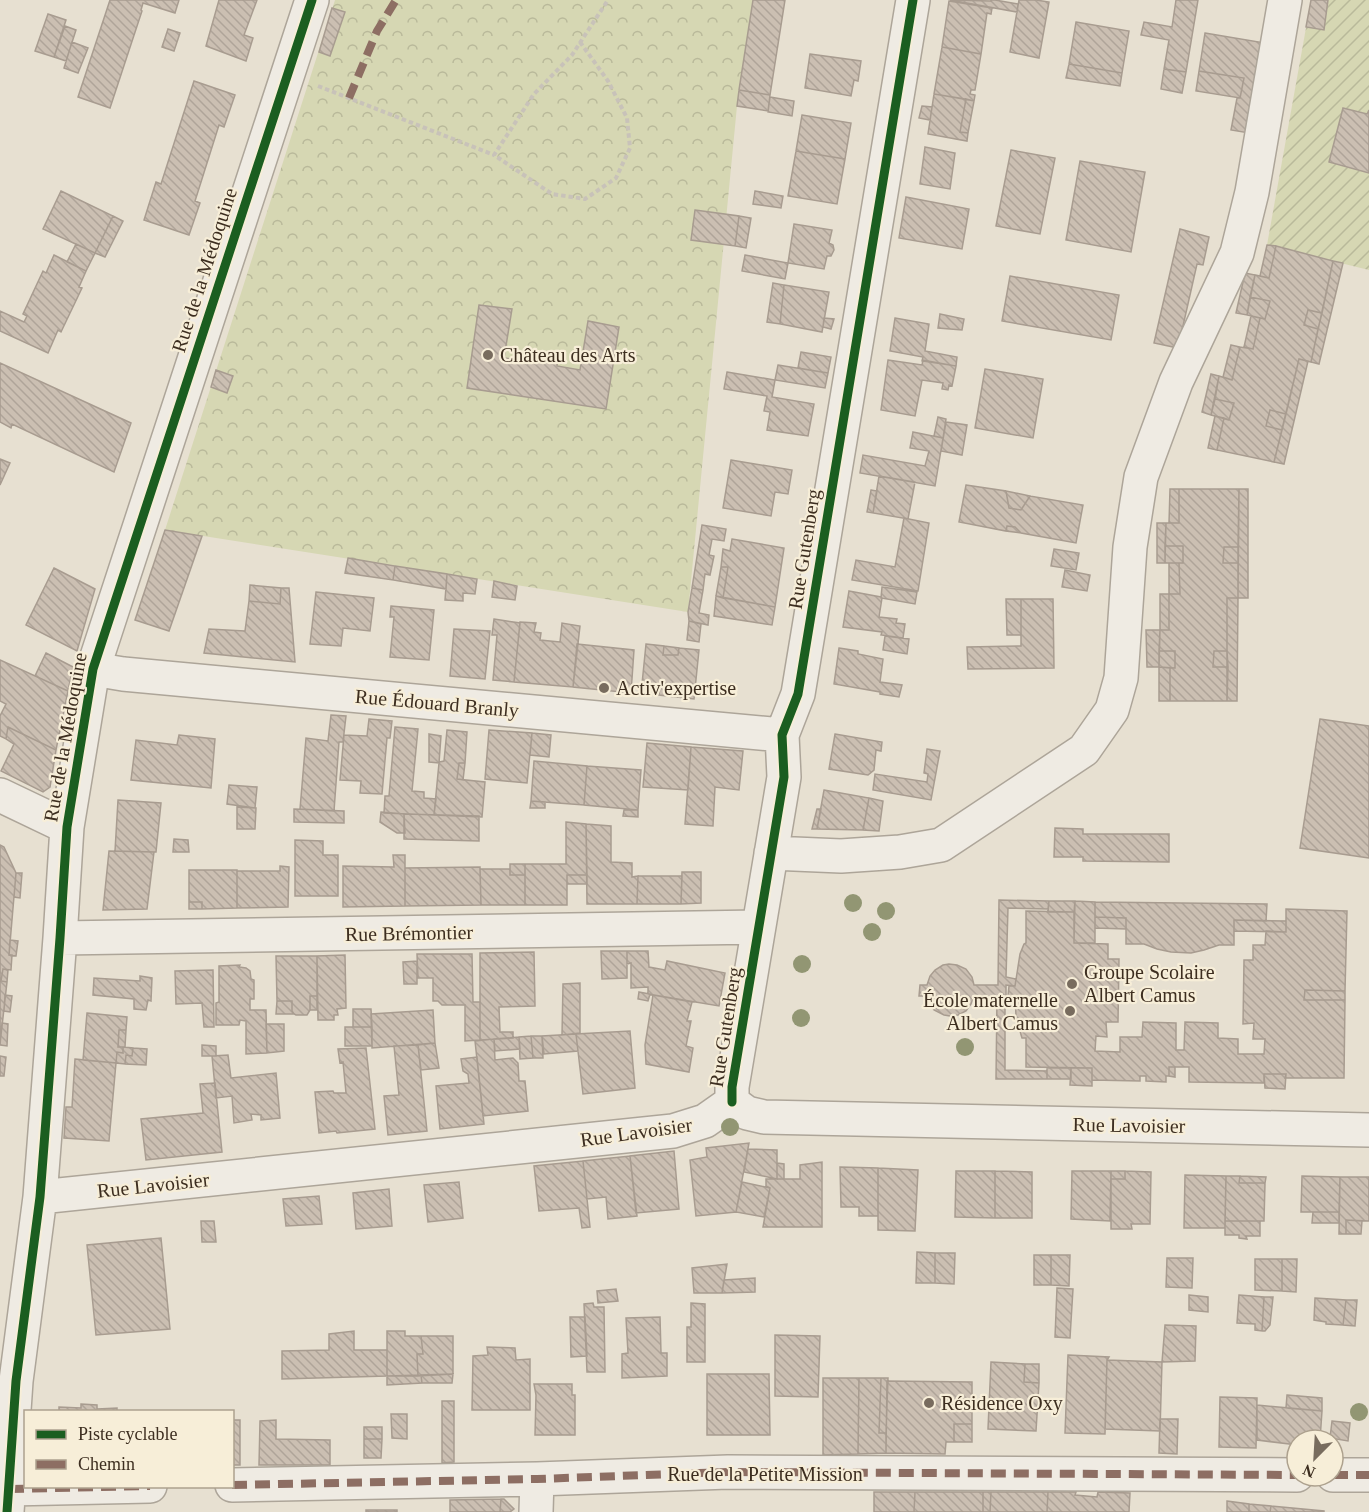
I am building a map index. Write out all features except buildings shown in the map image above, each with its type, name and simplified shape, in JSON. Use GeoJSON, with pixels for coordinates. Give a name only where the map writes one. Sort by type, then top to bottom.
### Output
{"type":"FeatureCollection","features":[{"type":"Feature","properties":{"kind":"street","name":"Rue de la Médoquine"},"geometry":{"type":"LineString","coordinates":[[8,1501],[8,1379],[39,1197],[67,827],[93,669],[312,0]]}},
{"type":"Feature","properties":{"kind":"street","name":"Rue Gutenberg"},"geometry":{"type":"LineString","coordinates":[[732,1102],[732,1087],[784,777],[782,735],[798,694],[913,0]]}},
{"type":"Feature","properties":{"kind":"street"},"geometry":{"type":"LineString","coordinates":[[771,853],[842,856],[900,852],[941,845],[1084,750],[1112,710],[1121,678],[1130,547],[1141,477],[1176,382],[1237,253],[1251,192],[1285,0]]}},
{"type":"Feature","properties":{"kind":"street","name":"Rue Édouard Branly"},"geometry":{"type":"LineString","coordinates":[[93,669],[123,674],[782,735]]}},
{"type":"Feature","properties":{"kind":"street"},"geometry":{"type":"LineString","coordinates":[[0,795],[67,827]]}},
{"type":"Feature","properties":{"kind":"street","name":"Rue Brémontier"},"geometry":{"type":"LineString","coordinates":[[60,939],[758,927]]}},
{"type":"Feature","properties":{"kind":"street","name":"Rue Lavoisier"},"geometry":{"type":"LineString","coordinates":[[39,1197],[673,1131],[705,1121],[732,1102],[747,1113],[764,1118],[1369,1130]]}},
{"type":"Feature","properties":{"kind":"street","name":"Rue de la Petite Mission"},"geometry":{"type":"LineString","coordinates":[[234,1485],[537,1479],[728,1472],[1285,1475]]}},
{"type":"Feature","properties":{"kind":"street"},"geometry":{"type":"LineString","coordinates":[[1345,1475],[1369,1475]]}},
{"type":"Feature","properties":{"kind":"street"},"geometry":{"type":"LineString","coordinates":[[536,1512],[537,1479]]}},
{"type":"Feature","properties":{"kind":"street"},"geometry":{"type":"LineString","coordinates":[[8,1501],[131,1488]]}},
{"type":"Feature","properties":{"kind":"path"},"geometry":{"type":"LineString","coordinates":[[494,155],[534,94],[572,55],[608,0]]}},
{"type":"Feature","properties":{"kind":"path"},"geometry":{"type":"LineString","coordinates":[[309,83],[494,155],[552,194],[585,199],[616,178],[630,148],[627,118],[608,81],[580,42]]}},
{"type":"Feature","properties":{"kind":"green space"},"geometry":{"type":"Polygon","coordinates":[[[335,0],[753,0],[737,106],[688,612],[165,530],[335,0]]]}},
{"type":"Feature","properties":{"kind":"green space"},"geometry":{"type":"Polygon","coordinates":[[[1311,0],[1369,0],[1369,270],[1267,245],[1311,0]]]}},
{"type":"Feature","properties":{"kind":"marked path"},"geometry":{"type":"LineString","coordinates":[[349,98],[377,31],[396,0]]}},
{"type":"Feature","properties":{"kind":"marked path"},"geometry":{"type":"LineString","coordinates":[[234,1485],[537,1479],[728,1472],[1285,1475]]}},
{"type":"Feature","properties":{"kind":"marked path"},"geometry":{"type":"LineString","coordinates":[[1345,1475],[1369,1475]]}},
{"type":"Feature","properties":{"kind":"marked path"},"geometry":{"type":"LineString","coordinates":[[9,1489],[56,1488]]}},
{"type":"Feature","properties":{"kind":"cycle path"},"geometry":{"type":"LineString","coordinates":[[7,1512],[16,1381],[40,1197],[67,827],[93,669],[312,0]]}},
{"type":"Feature","properties":{"kind":"cycle path"},"geometry":{"type":"LineString","coordinates":[[732,1102],[732,1087],[784,777],[782,735],[798,694],[913,0]]}},
{"type":"Feature","properties":{"kind":"place","name":"Château des Arts"},"geometry":{"type":"Point","coordinates":[488,355]}},
{"type":"Feature","properties":{"kind":"place","name":"Activ'expertise"},"geometry":{"type":"Point","coordinates":[604,688]}},
{"type":"Feature","properties":{"kind":"place","name":"Groupe Scolaire Albert Camus"},"geometry":{"type":"Point","coordinates":[1072,984]}},
{"type":"Feature","properties":{"kind":"place","name":"École maternelle Albert Camus"},"geometry":{"type":"Point","coordinates":[1070,1011]}},
{"type":"Feature","properties":{"kind":"place","name":"Résidence Oxy"},"geometry":{"type":"Point","coordinates":[929,1403]}}]}
